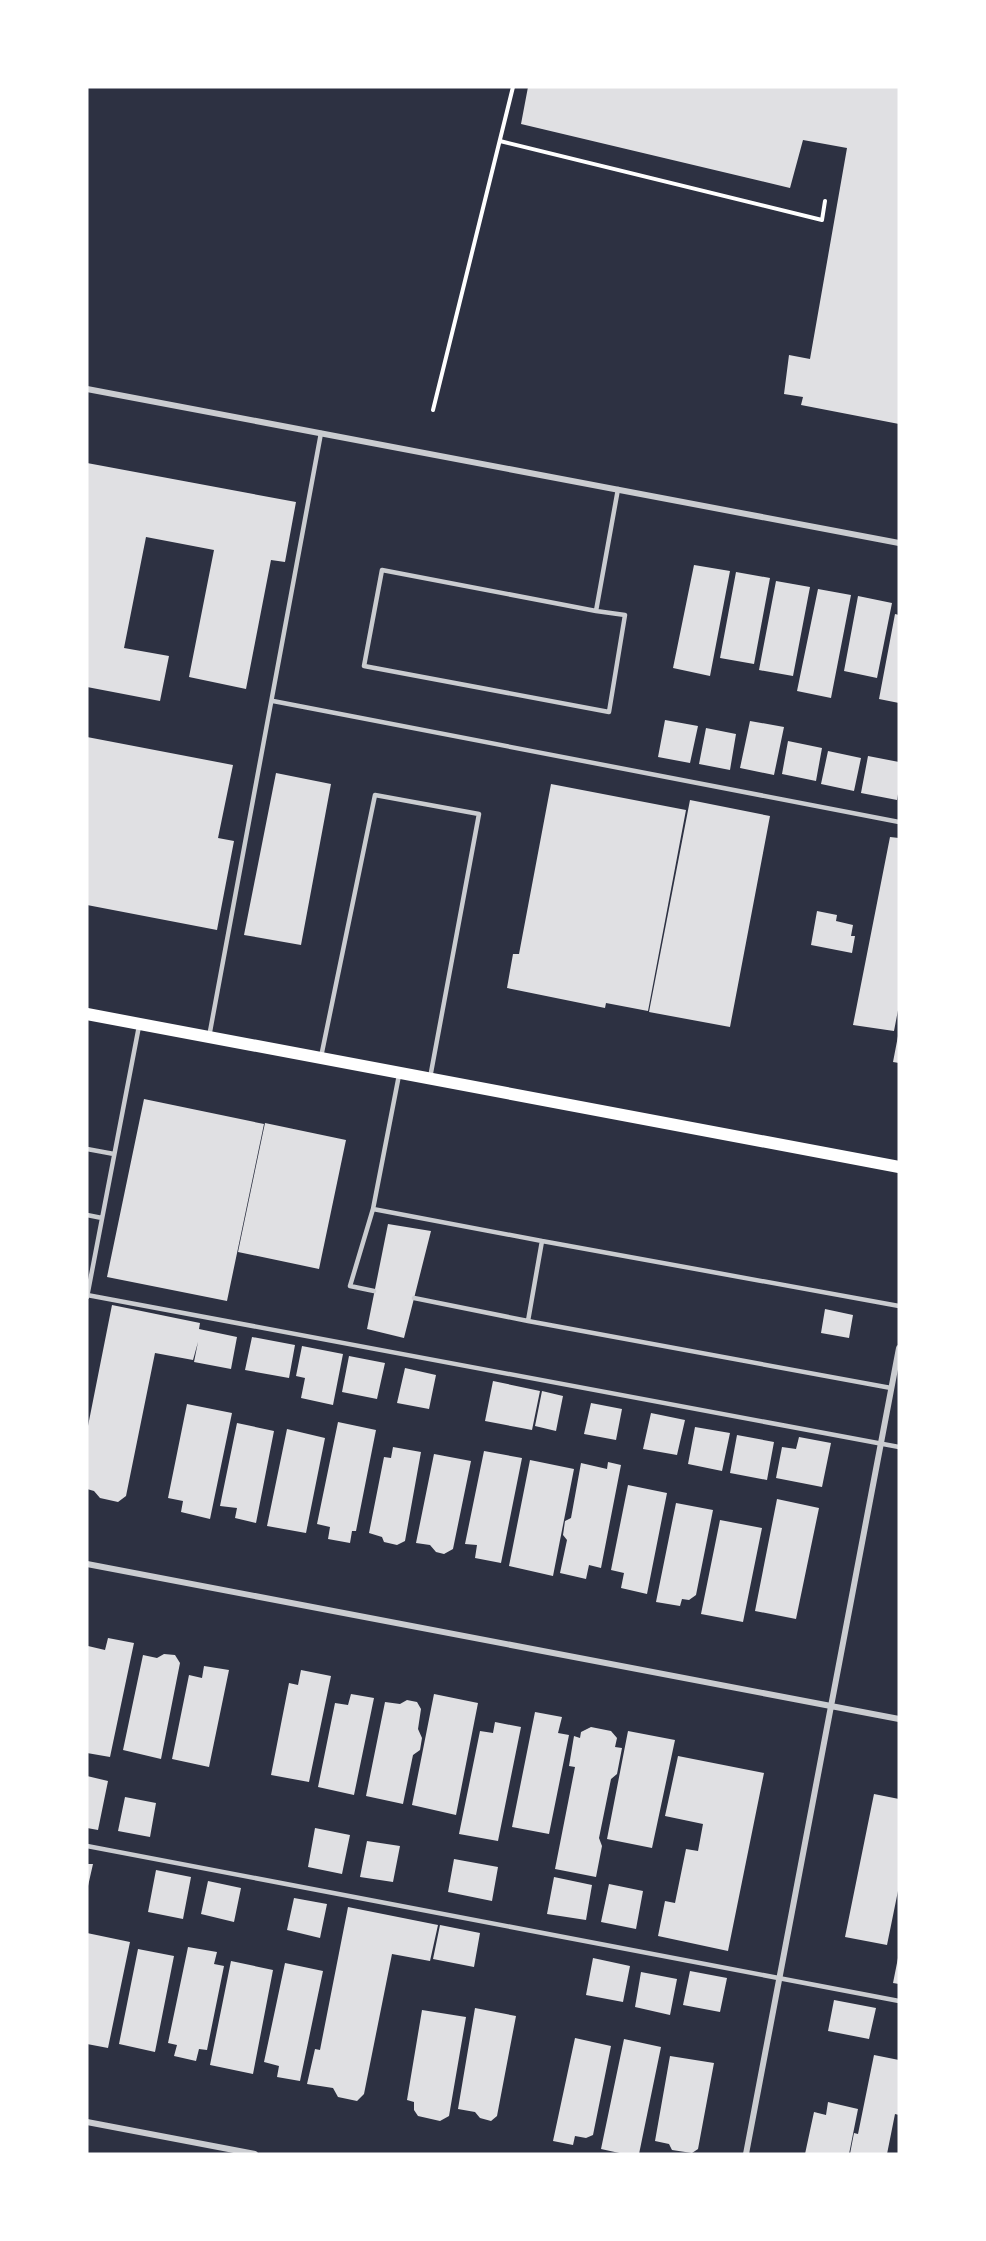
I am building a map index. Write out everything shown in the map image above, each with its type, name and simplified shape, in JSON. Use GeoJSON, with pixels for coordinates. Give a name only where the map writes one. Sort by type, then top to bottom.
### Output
{"type":"FeatureCollection","features":[{"type":"Feature","properties":{"kind":"main road"},"geometry":{"type":"LineString","coordinates":[[87,1014],[899,1167]]}},
{"type":"Feature","properties":{"kind":"street"},"geometry":{"type":"LineString","coordinates":[[87,389],[899,543]]}},
{"type":"Feature","properties":{"kind":"street"},"geometry":{"type":"LineString","coordinates":[[747,2154],[899,1348]]}},
{"type":"Feature","properties":{"kind":"street"},"geometry":{"type":"LineString","coordinates":[[87,1564],[899,1719]]}},
{"type":"Feature","properties":{"kind":"street"},"geometry":{"type":"LineString","coordinates":[[87,2122],[255,2154]]}},
{"type":"Feature","properties":{"kind":"lane"},"geometry":{"type":"LineString","coordinates":[[209,1037],[321,433]]}},
{"type":"Feature","properties":{"kind":"lane"},"geometry":{"type":"LineString","coordinates":[[596,610],[618,489]]}},
{"type":"Feature","properties":{"kind":"lane"},"geometry":{"type":"LineString","coordinates":[[382,570],[596,610],[625,615],[609,712],[364,666],[382,570]]}},
{"type":"Feature","properties":{"kind":"lane"},"geometry":{"type":"LineString","coordinates":[[273,701],[899,822]]}},
{"type":"Feature","properties":{"kind":"lane"},"geometry":{"type":"LineString","coordinates":[[321,1058],[375,795],[479,814],[430,1078]]}},
{"type":"Feature","properties":{"kind":"lane"},"geometry":{"type":"LineString","coordinates":[[140,1023],[87,1296],[899,1447]]}},
{"type":"Feature","properties":{"kind":"lane"},"geometry":{"type":"LineString","coordinates":[[374,1290],[350,1286],[373,1209],[400,1073]]}},
{"type":"Feature","properties":{"kind":"lane"},"geometry":{"type":"LineString","coordinates":[[87,1149],[114,1154]]}},
{"type":"Feature","properties":{"kind":"lane"},"geometry":{"type":"LineString","coordinates":[[373,1209],[899,1306]]}},
{"type":"Feature","properties":{"kind":"lane"},"geometry":{"type":"LineString","coordinates":[[87,1215],[102,1218]]}},
{"type":"Feature","properties":{"kind":"lane"},"geometry":{"type":"LineString","coordinates":[[528,1321],[542,1241]]}},
{"type":"Feature","properties":{"kind":"lane"},"geometry":{"type":"LineString","coordinates":[[414,1298],[891,1388]]}},
{"type":"Feature","properties":{"kind":"lane"},"geometry":{"type":"LineString","coordinates":[[87,1846],[899,2001]]}},
{"type":"Feature","properties":{"kind":"path"},"geometry":{"type":"LineString","coordinates":[[433,410],[513,87]]}},
{"type":"Feature","properties":{"kind":"path"},"geometry":{"type":"LineString","coordinates":[[500,141],[822,220],[825,201]]}},
{"type":"Feature","properties":{"kind":"building"},"geometry":{"type":"Polygon","coordinates":[[[528,87],[899,87],[899,424],[801,405],[803,397],[784,394],[789,355],[810,359],[847,148],[803,140],[790,188],[521,124],[528,87]]]}},
{"type":"Feature","properties":{"kind":"building"},"geometry":{"type":"Polygon","coordinates":[[[87,463],[296,502],[285,562],[271,560],[246,689],[189,677],[214,550],[146,537],[124,648],[169,656],[160,701],[87,687],[87,463]]]}},
{"type":"Feature","properties":{"kind":"building"},"geometry":{"type":"Polygon","coordinates":[[[694,565],[730,571],[710,676],[673,668],[694,565]]]}},
{"type":"Feature","properties":{"kind":"building"},"geometry":{"type":"Polygon","coordinates":[[[736,572],[770,578],[754,664],[720,658],[736,572]]]}},
{"type":"Feature","properties":{"kind":"building"},"geometry":{"type":"Polygon","coordinates":[[[776,581],[810,587],[793,676],[759,670],[776,581]]]}},
{"type":"Feature","properties":{"kind":"building"},"geometry":{"type":"Polygon","coordinates":[[[818,589],[851,595],[831,698],[797,691],[818,589]]]}},
{"type":"Feature","properties":{"kind":"building"},"geometry":{"type":"Polygon","coordinates":[[[858,596],[892,603],[877,678],[844,671],[858,596]]]}},
{"type":"Feature","properties":{"kind":"building"},"geometry":{"type":"Polygon","coordinates":[[[895,614],[899,615],[899,703],[879,699],[895,614]]]}},
{"type":"Feature","properties":{"kind":"building"},"geometry":{"type":"Polygon","coordinates":[[[665,720],[698,726],[690,763],[658,757],[665,720]]]}},
{"type":"Feature","properties":{"kind":"building"},"geometry":{"type":"Polygon","coordinates":[[[750,721],[784,727],[774,775],[740,768],[750,721]]]}},
{"type":"Feature","properties":{"kind":"building"},"geometry":{"type":"Polygon","coordinates":[[[706,728],[736,734],[730,770],[699,764],[706,728]]]}},
{"type":"Feature","properties":{"kind":"building"},"geometry":{"type":"Polygon","coordinates":[[[87,737],[233,765],[218,838],[234,841],[217,930],[87,905],[87,737]]]}},
{"type":"Feature","properties":{"kind":"building"},"geometry":{"type":"Polygon","coordinates":[[[788,741],[822,748],[816,781],[782,774],[788,741]]]}},
{"type":"Feature","properties":{"kind":"building"},"geometry":{"type":"Polygon","coordinates":[[[828,751],[861,758],[854,791],[821,784],[828,751]]]}},
{"type":"Feature","properties":{"kind":"building"},"geometry":{"type":"Polygon","coordinates":[[[868,756],[899,762],[897,800],[861,793],[868,756]]]}},
{"type":"Feature","properties":{"kind":"building"},"geometry":{"type":"Polygon","coordinates":[[[276,773],[331,784],[301,945],[244,935],[276,773]]]}},
{"type":"Feature","properties":{"kind":"building"},"geometry":{"type":"Polygon","coordinates":[[[551,784],[686,810],[648,1011],[606,1003],[605,1008],[507,988],[513,954],[519,954],[551,784]]]}},
{"type":"Feature","properties":{"kind":"building"},"geometry":{"type":"Polygon","coordinates":[[[690,800],[770,816],[730,1027],[649,1012],[690,800]]]}},
{"type":"Feature","properties":{"kind":"building"},"geometry":{"type":"Polygon","coordinates":[[[890,837],[899,838],[899,1005],[894,1031],[853,1025],[890,837]]]}},
{"type":"Feature","properties":{"kind":"building"},"geometry":{"type":"Polygon","coordinates":[[[817,911],[837,915],[836,921],[853,925],[851,936],[855,936],[852,953],[811,945],[817,911]]]}},
{"type":"Feature","properties":{"kind":"building"},"geometry":{"type":"Polygon","coordinates":[[[899,1036],[899,1063],[893,1062],[899,1036]]]}},
{"type":"Feature","properties":{"kind":"building"},"geometry":{"type":"Polygon","coordinates":[[[144,1099],[264,1124],[227,1301],[107,1277],[144,1099]]]}},
{"type":"Feature","properties":{"kind":"building"},"geometry":{"type":"Polygon","coordinates":[[[265,1123],[346,1140],[319,1269],[238,1252],[265,1123]]]}},
{"type":"Feature","properties":{"kind":"building"},"geometry":{"type":"Polygon","coordinates":[[[388,1224],[431,1231],[404,1338],[367,1329],[388,1224]]]}},
{"type":"Feature","properties":{"kind":"building"},"geometry":{"type":"Polygon","coordinates":[[[112,1305],[200,1323],[199,1329],[237,1337],[231,1369],[194,1362],[198,1342],[193,1360],[155,1353],[126,1496],[118,1502],[100,1498],[94,1491],[87,1489],[87,1431],[112,1305]]]}},
{"type":"Feature","properties":{"kind":"building"},"geometry":{"type":"Polygon","coordinates":[[[825,1309],[853,1315],[849,1338],[821,1333],[825,1309]]]}},
{"type":"Feature","properties":{"kind":"building"},"geometry":{"type":"Polygon","coordinates":[[[252,1337],[295,1345],[289,1378],[245,1370],[252,1337]]]}},
{"type":"Feature","properties":{"kind":"building"},"geometry":{"type":"Polygon","coordinates":[[[302,1346],[343,1354],[333,1405],[301,1398],[305,1378],[296,1376],[302,1346]]]}},
{"type":"Feature","properties":{"kind":"building"},"geometry":{"type":"Polygon","coordinates":[[[349,1356],[385,1363],[377,1399],[342,1392],[349,1356]]]}},
{"type":"Feature","properties":{"kind":"building"},"geometry":{"type":"Polygon","coordinates":[[[405,1368],[436,1375],[429,1409],[397,1403],[405,1368]]]}},
{"type":"Feature","properties":{"kind":"building"},"geometry":{"type":"Polygon","coordinates":[[[493,1381],[540,1391],[532,1430],[485,1421],[493,1381]]]}},
{"type":"Feature","properties":{"kind":"building"},"geometry":{"type":"Polygon","coordinates":[[[542,1391],[563,1396],[556,1431],[535,1426],[542,1391]]]}},
{"type":"Feature","properties":{"kind":"building"},"geometry":{"type":"Polygon","coordinates":[[[591,1403],[622,1409],[616,1440],[584,1434],[591,1403]]]}},
{"type":"Feature","properties":{"kind":"building"},"geometry":{"type":"Polygon","coordinates":[[[187,1404],[232,1413],[210,1519],[181,1512],[183,1501],[168,1498],[187,1404]]]}},
{"type":"Feature","properties":{"kind":"building"},"geometry":{"type":"Polygon","coordinates":[[[651,1413],[685,1420],[677,1455],[643,1449],[651,1413]]]}},
{"type":"Feature","properties":{"kind":"building"},"geometry":{"type":"Polygon","coordinates":[[[338,1422],[376,1430],[356,1531],[352,1531],[350,1543],[328,1539],[330,1527],[317,1524],[338,1422]]]}},
{"type":"Feature","properties":{"kind":"building"},"geometry":{"type":"Polygon","coordinates":[[[237,1423],[274,1431],[256,1523],[235,1518],[237,1508],[220,1506],[237,1423]]]}},
{"type":"Feature","properties":{"kind":"building"},"geometry":{"type":"Polygon","coordinates":[[[695,1427],[730,1433],[722,1471],[688,1464],[695,1427]]]}},
{"type":"Feature","properties":{"kind":"building"},"geometry":{"type":"Polygon","coordinates":[[[287,1429],[325,1438],[306,1533],[267,1526],[287,1429]]]}},
{"type":"Feature","properties":{"kind":"building"},"geometry":{"type":"Polygon","coordinates":[[[737,1435],[774,1442],[767,1480],[730,1473],[737,1435]]]}},
{"type":"Feature","properties":{"kind":"building"},"geometry":{"type":"Polygon","coordinates":[[[799,1437],[831,1443],[822,1487],[776,1478],[782,1447],[796,1449],[799,1437]]]}},
{"type":"Feature","properties":{"kind":"building"},"geometry":{"type":"Polygon","coordinates":[[[393,1447],[421,1452],[405,1541],[397,1545],[384,1542],[382,1537],[369,1533],[384,1457],[391,1458],[393,1447]]]}},
{"type":"Feature","properties":{"kind":"building"},"geometry":{"type":"Polygon","coordinates":[[[484,1451],[522,1458],[501,1563],[475,1558],[477,1545],[465,1544],[484,1451]]]}},
{"type":"Feature","properties":{"kind":"building"},"geometry":{"type":"Polygon","coordinates":[[[434,1454],[471,1461],[453,1549],[444,1554],[436,1552],[430,1545],[416,1543],[434,1454]]]}},
{"type":"Feature","properties":{"kind":"building"},"geometry":{"type":"Polygon","coordinates":[[[530,1460],[574,1469],[553,1576],[509,1566],[530,1460]]]}},
{"type":"Feature","properties":{"kind":"building"},"geometry":{"type":"Polygon","coordinates":[[[608,1462],[621,1465],[601,1568],[589,1565],[586,1579],[560,1573],[567,1540],[563,1535],[565,1521],[571,1518],[581,1463],[607,1469],[608,1462]]]}},
{"type":"Feature","properties":{"kind":"building"},"geometry":{"type":"Polygon","coordinates":[[[628,1485],[667,1493],[647,1594],[621,1588],[624,1573],[611,1570],[628,1485]]]}},
{"type":"Feature","properties":{"kind":"building"},"geometry":{"type":"Polygon","coordinates":[[[777,1499],[819,1508],[796,1619],[755,1611],[777,1499]]]}},
{"type":"Feature","properties":{"kind":"building"},"geometry":{"type":"Polygon","coordinates":[[[676,1503],[713,1510],[696,1595],[689,1600],[682,1599],[680,1606],[656,1602],[676,1503]]]}},
{"type":"Feature","properties":{"kind":"building"},"geometry":{"type":"Polygon","coordinates":[[[720,1520],[762,1528],[743,1622],[701,1614],[720,1520]]]}},
{"type":"Feature","properties":{"kind":"building"},"geometry":{"type":"Polygon","coordinates":[[[108,1638],[134,1643],[110,1757],[87,1753],[88,1646],[105,1650],[108,1638]]]}},
{"type":"Feature","properties":{"kind":"building"},"geometry":{"type":"Polygon","coordinates":[[[164,1654],[175,1655],[180,1663],[161,1759],[123,1750],[143,1655],[157,1658],[164,1654]]]}},
{"type":"Feature","properties":{"kind":"building"},"geometry":{"type":"Polygon","coordinates":[[[204,1666],[229,1670],[209,1767],[172,1759],[189,1675],[202,1678],[204,1666]]]}},
{"type":"Feature","properties":{"kind":"building"},"geometry":{"type":"Polygon","coordinates":[[[301,1670],[331,1676],[309,1782],[271,1775],[289,1683],[298,1685],[301,1670]]]}},
{"type":"Feature","properties":{"kind":"building"},"geometry":{"type":"Polygon","coordinates":[[[351,1694],[374,1698],[354,1795],[318,1787],[335,1703],[348,1705],[351,1694]]]}},
{"type":"Feature","properties":{"kind":"building"},"geometry":{"type":"Polygon","coordinates":[[[434,1694],[478,1703],[456,1815],[412,1805],[434,1694]]]}},
{"type":"Feature","properties":{"kind":"building"},"geometry":{"type":"Polygon","coordinates":[[[407,1700],[417,1702],[421,1709],[418,1729],[422,1738],[420,1750],[413,1755],[403,1804],[366,1796],[385,1702],[400,1704],[407,1700]]]}},
{"type":"Feature","properties":{"kind":"building"},"geometry":{"type":"Polygon","coordinates":[[[535,1712],[562,1717],[558,1733],[569,1735],[549,1834],[512,1827],[535,1712]]]}},
{"type":"Feature","properties":{"kind":"building"},"geometry":{"type":"Polygon","coordinates":[[[495,1722],[521,1727],[498,1841],[459,1834],[480,1731],[493,1733],[495,1722]]]}},
{"type":"Feature","properties":{"kind":"building"},"geometry":{"type":"Polygon","coordinates":[[[591,1727],[611,1731],[617,1738],[615,1747],[622,1748],[617,1774],[611,1779],[599,1838],[602,1846],[596,1877],[555,1869],[575,1767],[569,1766],[574,1736],[580,1738],[581,1732],[591,1727]]]}},
{"type":"Feature","properties":{"kind":"building"},"geometry":{"type":"Polygon","coordinates":[[[628,1731],[675,1740],[652,1848],[607,1839],[628,1731]]]}},
{"type":"Feature","properties":{"kind":"building"},"geometry":{"type":"Polygon","coordinates":[[[678,1756],[764,1773],[728,1951],[658,1936],[665,1901],[675,1903],[686,1849],[698,1851],[703,1824],[665,1816],[678,1756]]]}},
{"type":"Feature","properties":{"kind":"building"},"geometry":{"type":"Polygon","coordinates":[[[87,1776],[108,1781],[98,1830],[87,1828],[87,1776]]]}},
{"type":"Feature","properties":{"kind":"building"},"geometry":{"type":"Polygon","coordinates":[[[874,1794],[899,1799],[899,1886],[887,1945],[845,1937],[874,1794]]]}},
{"type":"Feature","properties":{"kind":"building"},"geometry":{"type":"Polygon","coordinates":[[[125,1797],[156,1803],[150,1837],[118,1831],[125,1797]]]}},
{"type":"Feature","properties":{"kind":"building"},"geometry":{"type":"Polygon","coordinates":[[[315,1828],[350,1835],[342,1874],[308,1867],[315,1828]]]}},
{"type":"Feature","properties":{"kind":"building"},"geometry":{"type":"Polygon","coordinates":[[[367,1841],[400,1846],[393,1882],[360,1877],[367,1841]]]}},
{"type":"Feature","properties":{"kind":"building"},"geometry":{"type":"Polygon","coordinates":[[[454,1859],[498,1867],[492,1901],[448,1892],[454,1859]]]}},
{"type":"Feature","properties":{"kind":"building"},"geometry":{"type":"Polygon","coordinates":[[[87,1864],[93,1864],[88,1886],[87,1886],[87,1864]]]}},
{"type":"Feature","properties":{"kind":"building"},"geometry":{"type":"Polygon","coordinates":[[[156,1870],[191,1877],[183,1919],[148,1912],[156,1870]]]}},
{"type":"Feature","properties":{"kind":"building"},"geometry":{"type":"Polygon","coordinates":[[[554,1877],[592,1885],[586,1920],[547,1914],[554,1877]]]}},
{"type":"Feature","properties":{"kind":"building"},"geometry":{"type":"Polygon","coordinates":[[[208,1881],[241,1888],[234,1922],[201,1914],[208,1881]]]}},
{"type":"Feature","properties":{"kind":"building"},"geometry":{"type":"Polygon","coordinates":[[[609,1884],[643,1891],[636,1929],[601,1922],[609,1884]]]}},
{"type":"Feature","properties":{"kind":"building"},"geometry":{"type":"Polygon","coordinates":[[[294,1898],[327,1904],[320,1938],[287,1930],[294,1898]]]}},
{"type":"Feature","properties":{"kind":"building"},"geometry":{"type":"Polygon","coordinates":[[[348,1907],[438,1925],[430,1961],[392,1954],[364,2094],[357,2101],[338,2097],[333,2088],[307,2084],[315,2049],[320,2050],[348,1907]]]}},
{"type":"Feature","properties":{"kind":"building"},"geometry":{"type":"Polygon","coordinates":[[[440,1925],[480,1933],[474,1967],[433,1959],[440,1925]]]}},
{"type":"Feature","properties":{"kind":"building"},"geometry":{"type":"Polygon","coordinates":[[[87,1933],[130,1942],[108,2048],[87,2044],[87,1933]]]}},
{"type":"Feature","properties":{"kind":"building"},"geometry":{"type":"Polygon","coordinates":[[[188,1947],[217,1952],[214,1964],[224,1966],[207,2050],[199,2049],[196,2061],[174,2056],[177,2045],[168,2043],[188,1947]]]}},
{"type":"Feature","properties":{"kind":"building"},"geometry":{"type":"Polygon","coordinates":[[[138,1949],[174,1956],[155,2052],[119,2044],[138,1949]]]}},
{"type":"Feature","properties":{"kind":"building"},"geometry":{"type":"Polygon","coordinates":[[[593,1958],[630,1966],[623,2002],[586,1995],[593,1958]]]}},
{"type":"Feature","properties":{"kind":"building"},"geometry":{"type":"Polygon","coordinates":[[[899,1958],[899,1984],[893,1983],[899,1958]]]}},
{"type":"Feature","properties":{"kind":"building"},"geometry":{"type":"Polygon","coordinates":[[[231,1961],[273,1970],[253,2074],[210,2065],[231,1961]]]}},
{"type":"Feature","properties":{"kind":"building"},"geometry":{"type":"Polygon","coordinates":[[[285,1963],[323,1971],[300,2081],[277,2077],[279,2066],[264,2062],[285,1963]]]}},
{"type":"Feature","properties":{"kind":"building"},"geometry":{"type":"Polygon","coordinates":[[[690,1971],[727,1978],[720,2012],[683,2005],[690,1971]]]}},
{"type":"Feature","properties":{"kind":"building"},"geometry":{"type":"Polygon","coordinates":[[[641,1972],[677,1979],[670,2015],[635,2007],[641,1972]]]}},
{"type":"Feature","properties":{"kind":"building"},"geometry":{"type":"Polygon","coordinates":[[[834,2000],[876,2008],[869,2039],[828,2031],[834,2000]]]}},
{"type":"Feature","properties":{"kind":"building"},"geometry":{"type":"Polygon","coordinates":[[[475,2008],[516,2016],[497,2116],[491,2121],[480,2118],[475,2112],[458,2109],[475,2008]]]}},
{"type":"Feature","properties":{"kind":"building"},"geometry":{"type":"Polygon","coordinates":[[[422,2010],[466,2017],[449,2116],[440,2121],[418,2116],[414,2110],[414,2102],[407,2100],[422,2010]]]}},
{"type":"Feature","properties":{"kind":"building"},"geometry":{"type":"Polygon","coordinates":[[[575,2038],[611,2046],[593,2135],[586,2138],[575,2136],[573,2145],[553,2141],[575,2038]]]}},
{"type":"Feature","properties":{"kind":"building"},"geometry":{"type":"Polygon","coordinates":[[[624,2039],[661,2047],[639,2154],[624,2154],[601,2149],[624,2039]]]}},
{"type":"Feature","properties":{"kind":"building"},"geometry":{"type":"Polygon","coordinates":[[[874,2055],[899,2060],[899,2115],[895,2114],[887,2154],[850,2154],[854,2133],[858,2134],[874,2055]]]}},
{"type":"Feature","properties":{"kind":"building"},"geometry":{"type":"Polygon","coordinates":[[[670,2056],[714,2063],[698,2149],[692,2153],[672,2150],[669,2144],[655,2141],[670,2056]]]}},
{"type":"Feature","properties":{"kind":"building"},"geometry":{"type":"Polygon","coordinates":[[[828,2102],[858,2109],[849,2154],[805,2154],[814,2112],[826,2115],[828,2102]]]}}]}
